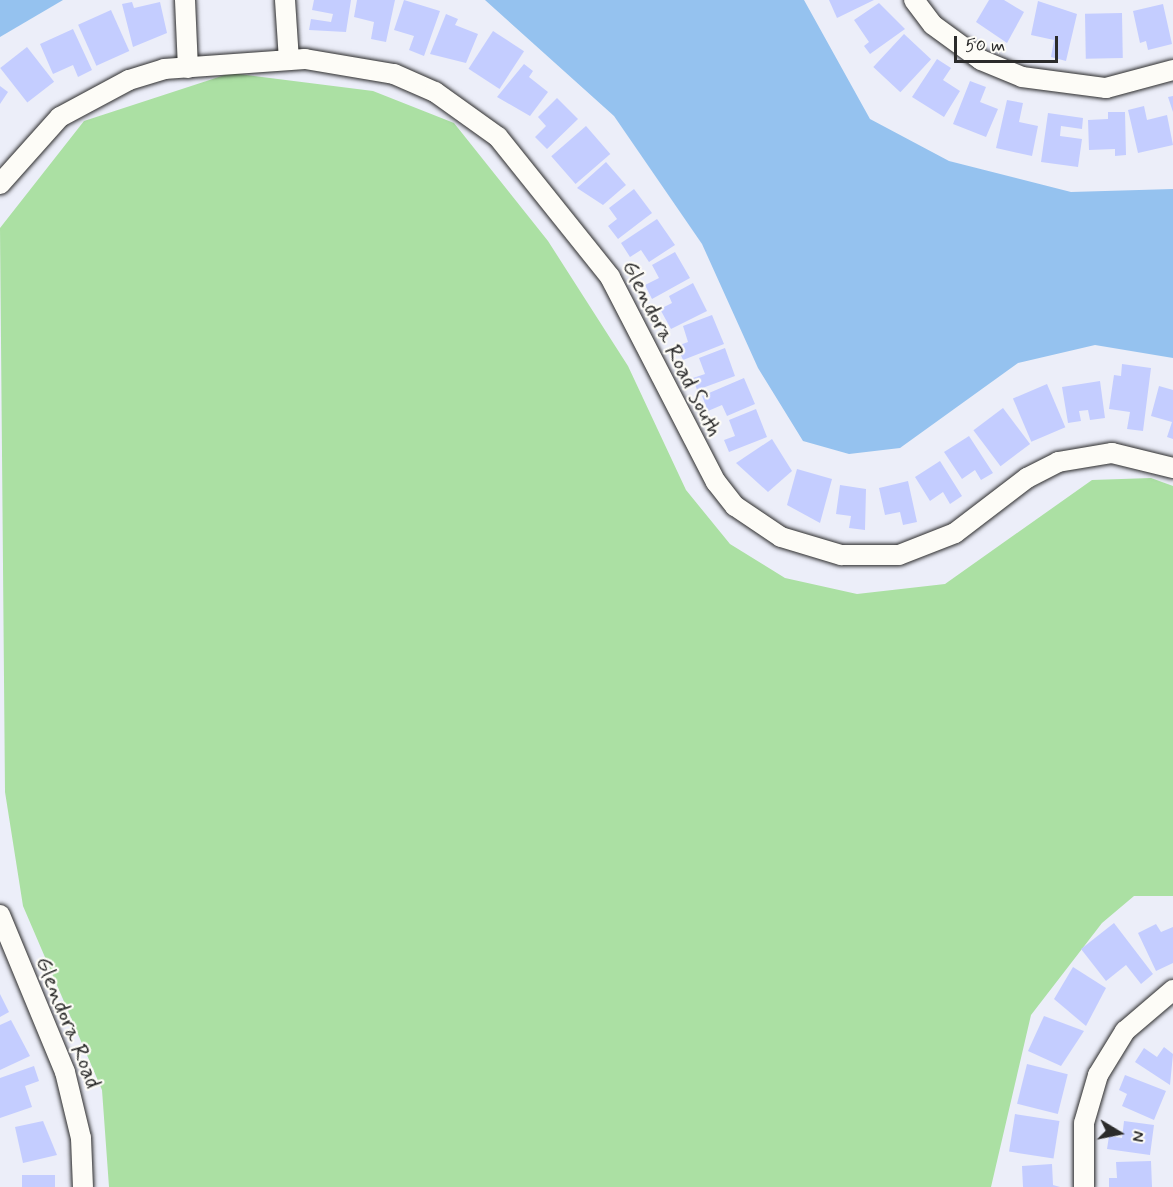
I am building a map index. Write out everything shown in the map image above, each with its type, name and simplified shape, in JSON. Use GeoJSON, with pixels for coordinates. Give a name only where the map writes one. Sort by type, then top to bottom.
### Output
{"type":"FeatureCollection","features":[{"type":"Feature","properties":{"kind":"street"},"geometry":{"type":"LineString","coordinates":[[184,0],[188,68]]}},
{"type":"Feature","properties":{"kind":"street"},"geometry":{"type":"LineString","coordinates":[[285,0],[289,60]]}},
{"type":"Feature","properties":{"kind":"street"},"geometry":{"type":"LineString","coordinates":[[914,0],[933,25],[981,60],[1022,77],[1106,87],[1173,70]]}},
{"type":"Feature","properties":{"kind":"street","name":"Glendora Road South"},"geometry":{"type":"LineString","coordinates":[[0,184],[60,117],[129,81],[188,68],[289,60],[349,63],[394,74],[435,92],[498,137],[610,277],[716,482],[735,506],[781,537],[841,555],[899,555],[955,533],[1026,478],[1058,462],[1112,453],[1173,468]]}},
{"type":"Feature","properties":{"kind":"street","name":"Glendora Road"},"geometry":{"type":"LineString","coordinates":[[0,915],[71,1093],[83,1187]]}},
{"type":"Feature","properties":{"kind":"street"},"geometry":{"type":"LineString","coordinates":[[1084,1187],[1084,1123],[1098,1075],[1125,1031],[1173,990]]}},
{"type":"Feature","properties":{"kind":"green space"},"geometry":{"type":"Polygon","coordinates":[[[231,73],[373,91],[454,123],[548,241],[628,366],[686,490],[730,544],[785,578],[857,594],[945,584],[1092,480],[1151,478],[1173,486],[1173,896],[1134,896],[1102,923],[1031,1015],[991,1187],[109,1187],[102,1090],[23,906],[5,792],[0,228],[84,121],[231,73]]]}},
{"type":"Feature","properties":{"kind":"water"},"geometry":{"type":"Polygon","coordinates":[[[0,0],[63,0],[0,37],[0,0]]]}},
{"type":"Feature","properties":{"kind":"water"},"geometry":{"type":"Polygon","coordinates":[[[485,0],[804,0],[870,119],[949,161],[1071,192],[1173,189],[1173,358],[1095,345],[1018,363],[900,448],[849,454],[803,441],[758,368],[702,244],[614,116],[485,0]]]}},
{"type":"Feature","properties":{"kind":"building"},"geometry":{"type":"Polygon","coordinates":[[[314,0],[351,0],[346,32],[309,30],[311,19],[331,22],[333,14],[312,10],[314,0]]]}},
{"type":"Feature","properties":{"kind":"building"},"geometry":{"type":"Polygon","coordinates":[[[357,0],[395,0],[386,42],[371,39],[374,22],[354,17],[357,0]]]}},
{"type":"Feature","properties":{"kind":"building"},"geometry":{"type":"Polygon","coordinates":[[[404,0],[440,11],[424,56],[409,50],[414,36],[394,30],[404,0]]]}},
{"type":"Feature","properties":{"kind":"building"},"geometry":{"type":"Polygon","coordinates":[[[829,0],[874,0],[837,18],[829,0]]]}},
{"type":"Feature","properties":{"kind":"building"},"geometry":{"type":"Polygon","coordinates":[[[989,0],[1004,0],[1024,12],[1007,43],[976,22],[989,0]]]}},
{"type":"Feature","properties":{"kind":"building"},"geometry":{"type":"Polygon","coordinates":[[[1038,1],[1077,14],[1066,61],[1051,57],[1054,40],[1031,35],[1038,1]]]}},
{"type":"Feature","properties":{"kind":"building"},"geometry":{"type":"Polygon","coordinates":[[[132,2],[134,8],[160,2],[167,33],[133,47],[122,4],[132,2]]]}},
{"type":"Feature","properties":{"kind":"building"},"geometry":{"type":"Polygon","coordinates":[[[879,3],[905,29],[870,54],[864,46],[869,42],[854,20],[879,3]]]}},
{"type":"Feature","properties":{"kind":"building"},"geometry":{"type":"Polygon","coordinates":[[[1163,4],[1172,44],[1148,50],[1146,41],[1140,43],[1133,11],[1163,4]]]}},
{"type":"Feature","properties":{"kind":"building"},"geometry":{"type":"Polygon","coordinates":[[[111,10],[129,51],[96,66],[78,25],[111,10]]]}},
{"type":"Feature","properties":{"kind":"building"},"geometry":{"type":"Polygon","coordinates":[[[1122,13],[1123,58],[1086,59],[1085,14],[1122,13]]]}},
{"type":"Feature","properties":{"kind":"building"},"geometry":{"type":"Polygon","coordinates":[[[446,14],[458,19],[455,25],[478,34],[466,63],[430,54],[446,14]]]}},
{"type":"Feature","properties":{"kind":"building"},"geometry":{"type":"Polygon","coordinates":[[[73,29],[92,70],[78,77],[73,65],[53,74],[40,44],[73,29]]]}},
{"type":"Feature","properties":{"kind":"building"},"geometry":{"type":"Polygon","coordinates":[[[493,31],[524,51],[500,89],[468,69],[493,31]]]}},
{"type":"Feature","properties":{"kind":"building"},"geometry":{"type":"Polygon","coordinates":[[[904,34],[931,59],[900,92],[873,67],[904,34]]]}},
{"type":"Feature","properties":{"kind":"building"},"geometry":{"type":"Polygon","coordinates":[[[27,47],[54,82],[27,103],[0,68],[27,47]]]}},
{"type":"Feature","properties":{"kind":"building"},"geometry":{"type":"Polygon","coordinates":[[[937,59],[951,68],[943,80],[960,91],[944,117],[912,97],[937,59]]]}},
{"type":"Feature","properties":{"kind":"building"},"geometry":{"type":"Polygon","coordinates":[[[524,64],[533,71],[529,77],[548,92],[530,116],[497,97],[524,64]]]}},
{"type":"Feature","properties":{"kind":"building"},"geometry":{"type":"Polygon","coordinates":[[[970,81],[986,87],[980,102],[998,109],[986,137],[953,124],[970,81]]]}},
{"type":"Feature","properties":{"kind":"building"},"geometry":{"type":"Polygon","coordinates":[[[0,86],[8,92],[0,104],[0,86]]]}},
{"type":"Feature","properties":{"kind":"building"},"geometry":{"type":"Polygon","coordinates":[[[1173,96],[1173,112],[1168,97],[1173,96]]]}},
{"type":"Feature","properties":{"kind":"building"},"geometry":{"type":"Polygon","coordinates":[[[557,98],[578,119],[547,149],[535,137],[546,126],[538,117],[557,98]]]}},
{"type":"Feature","properties":{"kind":"building"},"geometry":{"type":"Polygon","coordinates":[[[1007,100],[1023,103],[1019,122],[1038,126],[1032,156],[996,148],[1007,100]]]}},
{"type":"Feature","properties":{"kind":"building"},"geometry":{"type":"Polygon","coordinates":[[[1144,106],[1147,120],[1167,115],[1173,145],[1138,153],[1128,110],[1144,106]]]}},
{"type":"Feature","properties":{"kind":"building"},"geometry":{"type":"Polygon","coordinates":[[[1108,112],[1125,112],[1126,155],[1115,156],[1115,149],[1089,150],[1088,120],[1108,119],[1108,112]]]}},
{"type":"Feature","properties":{"kind":"building"},"geometry":{"type":"Polygon","coordinates":[[[1048,113],[1083,118],[1082,129],[1061,126],[1060,136],[1082,139],[1078,167],[1041,162],[1048,113]]]}},
{"type":"Feature","properties":{"kind":"building"},"geometry":{"type":"Polygon","coordinates":[[[586,126],[610,154],[576,184],[551,156],[586,126]]]}},
{"type":"Feature","properties":{"kind":"building"},"geometry":{"type":"Polygon","coordinates":[[[606,162],[626,185],[603,205],[577,188],[606,162]]]}},
{"type":"Feature","properties":{"kind":"building"},"geometry":{"type":"Polygon","coordinates":[[[634,189],[652,213],[618,239],[608,226],[617,219],[609,208],[634,189]]]}},
{"type":"Feature","properties":{"kind":"building"},"geometry":{"type":"Polygon","coordinates":[[[657,219],[675,245],[649,262],[641,250],[630,257],[621,243],[657,219]]]}},
{"type":"Feature","properties":{"kind":"building"},"geometry":{"type":"Polygon","coordinates":[[[675,252],[690,278],[652,299],[645,285],[659,278],[652,265],[675,252]]]}},
{"type":"Feature","properties":{"kind":"building"},"geometry":{"type":"Polygon","coordinates":[[[693,283],[707,311],[671,329],[660,309],[672,303],[669,296],[693,283]]]}},
{"type":"Feature","properties":{"kind":"building"},"geometry":{"type":"Polygon","coordinates":[[[712,315],[724,344],[683,360],[677,346],[688,342],[683,326],[712,315]]]}},
{"type":"Feature","properties":{"kind":"building"},"geometry":{"type":"Polygon","coordinates":[[[725,348],[735,376],[697,390],[693,378],[705,374],[699,358],[725,348]]]}},
{"type":"Feature","properties":{"kind":"building"},"geometry":{"type":"Polygon","coordinates":[[[1122,364],[1151,368],[1143,431],[1127,429],[1130,412],[1109,409],[1114,375],[1121,376],[1122,364]]]}},
{"type":"Feature","properties":{"kind":"building"},"geometry":{"type":"Polygon","coordinates":[[[744,378],[755,404],[727,416],[722,405],[708,411],[702,396],[744,378]]]}},
{"type":"Feature","properties":{"kind":"building"},"geometry":{"type":"Polygon","coordinates":[[[1100,381],[1105,418],[1090,420],[1088,410],[1079,411],[1081,421],[1068,423],[1062,387],[1100,381]]]}},
{"type":"Feature","properties":{"kind":"building"},"geometry":{"type":"Polygon","coordinates":[[[1047,384],[1065,427],[1031,442],[1013,398],[1047,384]]]}},
{"type":"Feature","properties":{"kind":"building"},"geometry":{"type":"Polygon","coordinates":[[[1159,386],[1173,390],[1173,439],[1167,437],[1172,422],[1151,416],[1159,386]]]}},
{"type":"Feature","properties":{"kind":"building"},"geometry":{"type":"Polygon","coordinates":[[[1003,408],[1030,444],[1001,466],[973,430],[1003,408]]]}},
{"type":"Feature","properties":{"kind":"building"},"geometry":{"type":"Polygon","coordinates":[[[756,409],[767,437],[729,452],[724,440],[735,436],[729,420],[756,409]]]}},
{"type":"Feature","properties":{"kind":"building"},"geometry":{"type":"Polygon","coordinates":[[[969,436],[993,473],[981,480],[975,470],[962,479],[944,452],[969,436]]]}},
{"type":"Feature","properties":{"kind":"building"},"geometry":{"type":"Polygon","coordinates":[[[772,439],[792,471],[768,492],[736,463],[772,439]]]}},
{"type":"Feature","properties":{"kind":"building"},"geometry":{"type":"Polygon","coordinates":[[[940,461],[962,496],[950,504],[943,492],[930,501],[915,477],[940,461]]]}},
{"type":"Feature","properties":{"kind":"building"},"geometry":{"type":"Polygon","coordinates":[[[797,469],[832,479],[820,523],[787,505],[797,469]]]}},
{"type":"Feature","properties":{"kind":"building"},"geometry":{"type":"Polygon","coordinates":[[[908,481],[917,522],[903,525],[900,512],[885,515],[879,488],[908,481]]]}},
{"type":"Feature","properties":{"kind":"building"},"geometry":{"type":"Polygon","coordinates":[[[840,485],[866,489],[865,530],[849,528],[851,516],[836,514],[840,485]]]}},
{"type":"Feature","properties":{"kind":"building"},"geometry":{"type":"Polygon","coordinates":[[[1114,923],[1153,974],[1141,984],[1126,965],[1106,981],[1081,949],[1114,923]]]}},
{"type":"Feature","properties":{"kind":"building"},"geometry":{"type":"Polygon","coordinates":[[[1156,924],[1161,932],[1173,927],[1173,963],[1156,971],[1138,933],[1156,924]]]}},
{"type":"Feature","properties":{"kind":"building"},"geometry":{"type":"Polygon","coordinates":[[[1073,967],[1106,988],[1086,1026],[1054,999],[1073,967]]]}},
{"type":"Feature","properties":{"kind":"building"},"geometry":{"type":"Polygon","coordinates":[[[0,994],[9,1012],[0,1017],[0,994]]]}},
{"type":"Feature","properties":{"kind":"building"},"geometry":{"type":"Polygon","coordinates":[[[1044,1016],[1084,1031],[1061,1066],[1028,1051],[1044,1016]]]}},
{"type":"Feature","properties":{"kind":"building"},"geometry":{"type":"Polygon","coordinates":[[[11,1020],[30,1056],[0,1070],[0,1025],[11,1020]]]}},
{"type":"Feature","properties":{"kind":"building"},"geometry":{"type":"Polygon","coordinates":[[[1164,1047],[1173,1054],[1170,1085],[1135,1062],[1144,1048],[1157,1057],[1164,1047]]]}},
{"type":"Feature","properties":{"kind":"building"},"geometry":{"type":"Polygon","coordinates":[[[1027,1064],[1068,1074],[1058,1114],[1017,1104],[1027,1064]]]}},
{"type":"Feature","properties":{"kind":"building"},"geometry":{"type":"Polygon","coordinates":[[[34,1066],[39,1081],[25,1086],[32,1107],[0,1118],[0,1078],[34,1066]]]}},
{"type":"Feature","properties":{"kind":"building"},"geometry":{"type":"Polygon","coordinates":[[[1125,1075],[1166,1091],[1154,1120],[1122,1106],[1127,1094],[1119,1090],[1125,1075]]]}},
{"type":"Feature","properties":{"kind":"building"},"geometry":{"type":"Polygon","coordinates":[[[1015,1114],[1059,1121],[1054,1159],[1009,1152],[1015,1114]]]}},
{"type":"Feature","properties":{"kind":"building"},"geometry":{"type":"Polygon","coordinates":[[[43,1121],[57,1155],[23,1163],[15,1127],[43,1121]]]}},
{"type":"Feature","properties":{"kind":"building"},"geometry":{"type":"Polygon","coordinates":[[[1124,1121],[1154,1125],[1150,1155],[1107,1149],[1109,1136],[1122,1138],[1124,1121]]]}},
{"type":"Feature","properties":{"kind":"building"},"geometry":{"type":"Polygon","coordinates":[[[1151,1161],[1152,1187],[1109,1187],[1109,1178],[1117,1178],[1116,1162],[1151,1161]]]}},
{"type":"Feature","properties":{"kind":"building"},"geometry":{"type":"Polygon","coordinates":[[[1052,1164],[1053,1185],[1060,1187],[1023,1187],[1022,1166],[1052,1164]]]}},
{"type":"Feature","properties":{"kind":"building"},"geometry":{"type":"Polygon","coordinates":[[[22,1175],[55,1175],[55,1187],[22,1187],[22,1175]]]}}]}
